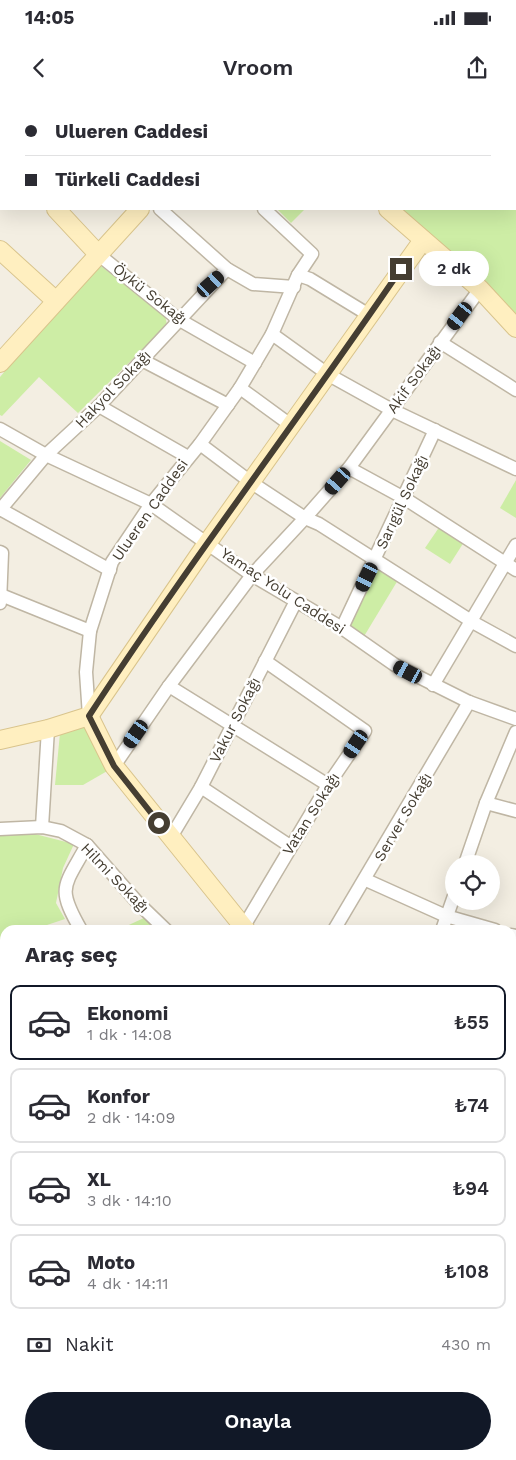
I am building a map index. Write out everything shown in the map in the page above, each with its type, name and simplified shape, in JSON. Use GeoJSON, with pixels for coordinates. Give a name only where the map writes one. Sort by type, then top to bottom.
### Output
{"type":"FeatureCollection","features":[{"type":"Feature","properties":{"kind":"street"},"geometry":{"type":"LineString","coordinates":[[57,210],[98,254]]}},
{"type":"Feature","properties":{"kind":"street"},"geometry":{"type":"LineString","coordinates":[[0,363],[139,210]]}},
{"type":"Feature","properties":{"kind":"street"},"geometry":{"type":"LineString","coordinates":[[161,210],[227,269],[253,284],[310,279],[369,315]]}},
{"type":"Feature","properties":{"kind":"street","name":"Ulueren Caddesi"},"geometry":{"type":"LineString","coordinates":[[243,925],[114,766],[89,716],[86,672],[90,631],[112,562],[151,504],[200,444],[240,388],[272,334],[296,281],[312,254],[265,210]]}},
{"type":"Feature","properties":{"kind":"street"},"geometry":{"type":"LineString","coordinates":[[389,210],[480,289],[516,328]]}},
{"type":"Feature","properties":{"kind":"street"},"geometry":{"type":"LineString","coordinates":[[0,740],[48,729],[89,716],[208,542],[329,375],[423,240]]}},
{"type":"Feature","properties":{"kind":"street"},"geometry":{"type":"LineString","coordinates":[[0,250],[56,301]]}},
{"type":"Feature","properties":{"kind":"street","name":"Öykü Sokağı"},"geometry":{"type":"LineString","coordinates":[[98,254],[178,318],[255,363]]}},
{"type":"Feature","properties":{"kind":"street","name":"Hakyol Sokağı"},"geometry":{"type":"LineString","coordinates":[[0,510],[46,455],[98,406],[142,360],[178,318],[227,269]]}},
{"type":"Feature","properties":{"kind":"street","name":"Akif Sokağı"},"geometry":{"type":"LineString","coordinates":[[114,766],[169,686],[252,575],[349,468],[480,289]]}},
{"type":"Feature","properties":{"kind":"street"},"geometry":{"type":"LineString","coordinates":[[272,334],[329,375],[392,410],[516,469]]}},
{"type":"Feature","properties":{"kind":"street"},"geometry":{"type":"LineString","coordinates":[[440,342],[516,390]]}},
{"type":"Feature","properties":{"kind":"street"},"geometry":{"type":"LineString","coordinates":[[142,360],[228,405]]}},
{"type":"Feature","properties":{"kind":"street"},"geometry":{"type":"LineString","coordinates":[[240,388],[292,426]]}},
{"type":"Feature","properties":{"kind":"street"},"geometry":{"type":"LineString","coordinates":[[98,406],[188,457]]}},
{"type":"Feature","properties":{"kind":"street","name":"Yamaç Yolu Caddesi"},"geometry":{"type":"LineString","coordinates":[[0,429],[46,455],[151,504],[208,542],[252,575],[342,628],[395,665],[433,686],[516,719]]}},
{"type":"Feature","properties":{"kind":"street","name":"Sarıgül Sokağı"},"geometry":{"type":"LineString","coordinates":[[342,628],[435,430]]}},
{"type":"Feature","properties":{"kind":"street"},"geometry":{"type":"LineString","coordinates":[[200,444],[252,483],[305,518],[319,524],[470,620],[516,646]]}},
{"type":"Feature","properties":{"kind":"street"},"geometry":{"type":"LineString","coordinates":[[349,468],[404,498],[511,567]]}},
{"type":"Feature","properties":{"kind":"street"},"geometry":{"type":"LineString","coordinates":[[0,510],[110,570]]}},
{"type":"Feature","properties":{"kind":"street"},"geometry":{"type":"LineString","coordinates":[[433,686],[470,620],[511,567],[516,545]]}},
{"type":"Feature","properties":{"kind":"street"},"geometry":{"type":"LineString","coordinates":[[0,552],[2,553],[0,599],[90,631]]}},
{"type":"Feature","properties":{"kind":"street","name":"Vakur Sokağı"},"geometry":{"type":"LineString","coordinates":[[171,837],[200,787],[296,601]]}},
{"type":"Feature","properties":{"kind":"street","name":"Vatan Sokağı"},"geometry":{"type":"LineString","coordinates":[[247,925],[290,846],[365,731],[265,661]]}},
{"type":"Feature","properties":{"kind":"street"},"geometry":{"type":"LineString","coordinates":[[169,686],[232,723],[328,785]]}},
{"type":"Feature","properties":{"kind":"street","name":"Server Sokağı"},"geometry":{"type":"LineString","coordinates":[[337,925],[366,880],[470,702]]}},
{"type":"Feature","properties":{"kind":"street"},"geometry":{"type":"LineString","coordinates":[[42,827],[48,729]]}},
{"type":"Feature","properties":{"kind":"street"},"geometry":{"type":"LineString","coordinates":[[468,855],[486,803],[516,732]]}},
{"type":"Feature","properties":{"kind":"street"},"geometry":{"type":"LineString","coordinates":[[200,787],[290,846]]}},
{"type":"Feature","properties":{"kind":"street"},"geometry":{"type":"LineString","coordinates":[[486,803],[516,811]]}},
{"type":"Feature","properties":{"kind":"street","name":"Hilmi Sokağı"},"geometry":{"type":"LineString","coordinates":[[0,829],[42,827],[61,831],[87,845],[138,903],[161,925]]}},
{"type":"Feature","properties":{"kind":"street"},"geometry":{"type":"LineString","coordinates":[[78,925],[69,909],[64,892],[68,879],[87,845]]}},
{"type":"Feature","properties":{"kind":"street"},"geometry":{"type":"LineString","coordinates":[[366,880],[446,916],[478,925]]}},
{"type":"Feature","properties":{"kind":"street"},"geometry":{"type":"LineString","coordinates":[[443,925],[448,910]]}},
{"type":"Feature","properties":{"kind":"green space"},"geometry":{"type":"Polygon","coordinates":[[[278,210],[304,210],[291,223],[278,210]]]}},
{"type":"Feature","properties":{"kind":"green space"},"geometry":{"type":"Polygon","coordinates":[[[397,210],[516,210],[516,320],[397,210]]]}},
{"type":"Feature","properties":{"kind":"green space"},"geometry":{"type":"Polygon","coordinates":[[[97,263],[165,315],[167,325],[78,413],[39,377],[2,416],[0,415],[0,377],[97,263]]]}},
{"type":"Feature","properties":{"kind":"green space"},"geometry":{"type":"Polygon","coordinates":[[[0,441],[31,460],[0,498],[0,441]]]}},
{"type":"Feature","properties":{"kind":"green space"},"geometry":{"type":"Polygon","coordinates":[[[516,480],[516,518],[500,508],[516,480]]]}},
{"type":"Feature","properties":{"kind":"green space"},"geometry":{"type":"Polygon","coordinates":[[[440,526],[464,542],[450,564],[425,548],[440,526]]]}},
{"type":"Feature","properties":{"kind":"green space"},"geometry":{"type":"Polygon","coordinates":[[[378,566],[398,580],[363,638],[347,627],[378,566]]]}},
{"type":"Feature","properties":{"kind":"green space"},"geometry":{"type":"Polygon","coordinates":[[[87,725],[109,770],[83,785],[55,785],[60,733],[87,725]]]}},
{"type":"Feature","properties":{"kind":"green space"},"geometry":{"type":"Polygon","coordinates":[[[31,833],[74,844],[63,868],[56,903],[65,919],[47,925],[0,925],[0,836],[31,833]]]}},
{"type":"Feature","properties":{"kind":"green space"},"geometry":{"type":"Polygon","coordinates":[[[146,917],[153,925],[129,925],[146,917]]]}},
{"type":"Feature","properties":{"kind":"route"},"geometry":{"type":"LineString","coordinates":[[159,823],[114,766],[89,716],[208,542],[329,375],[401,269]]}}]}
